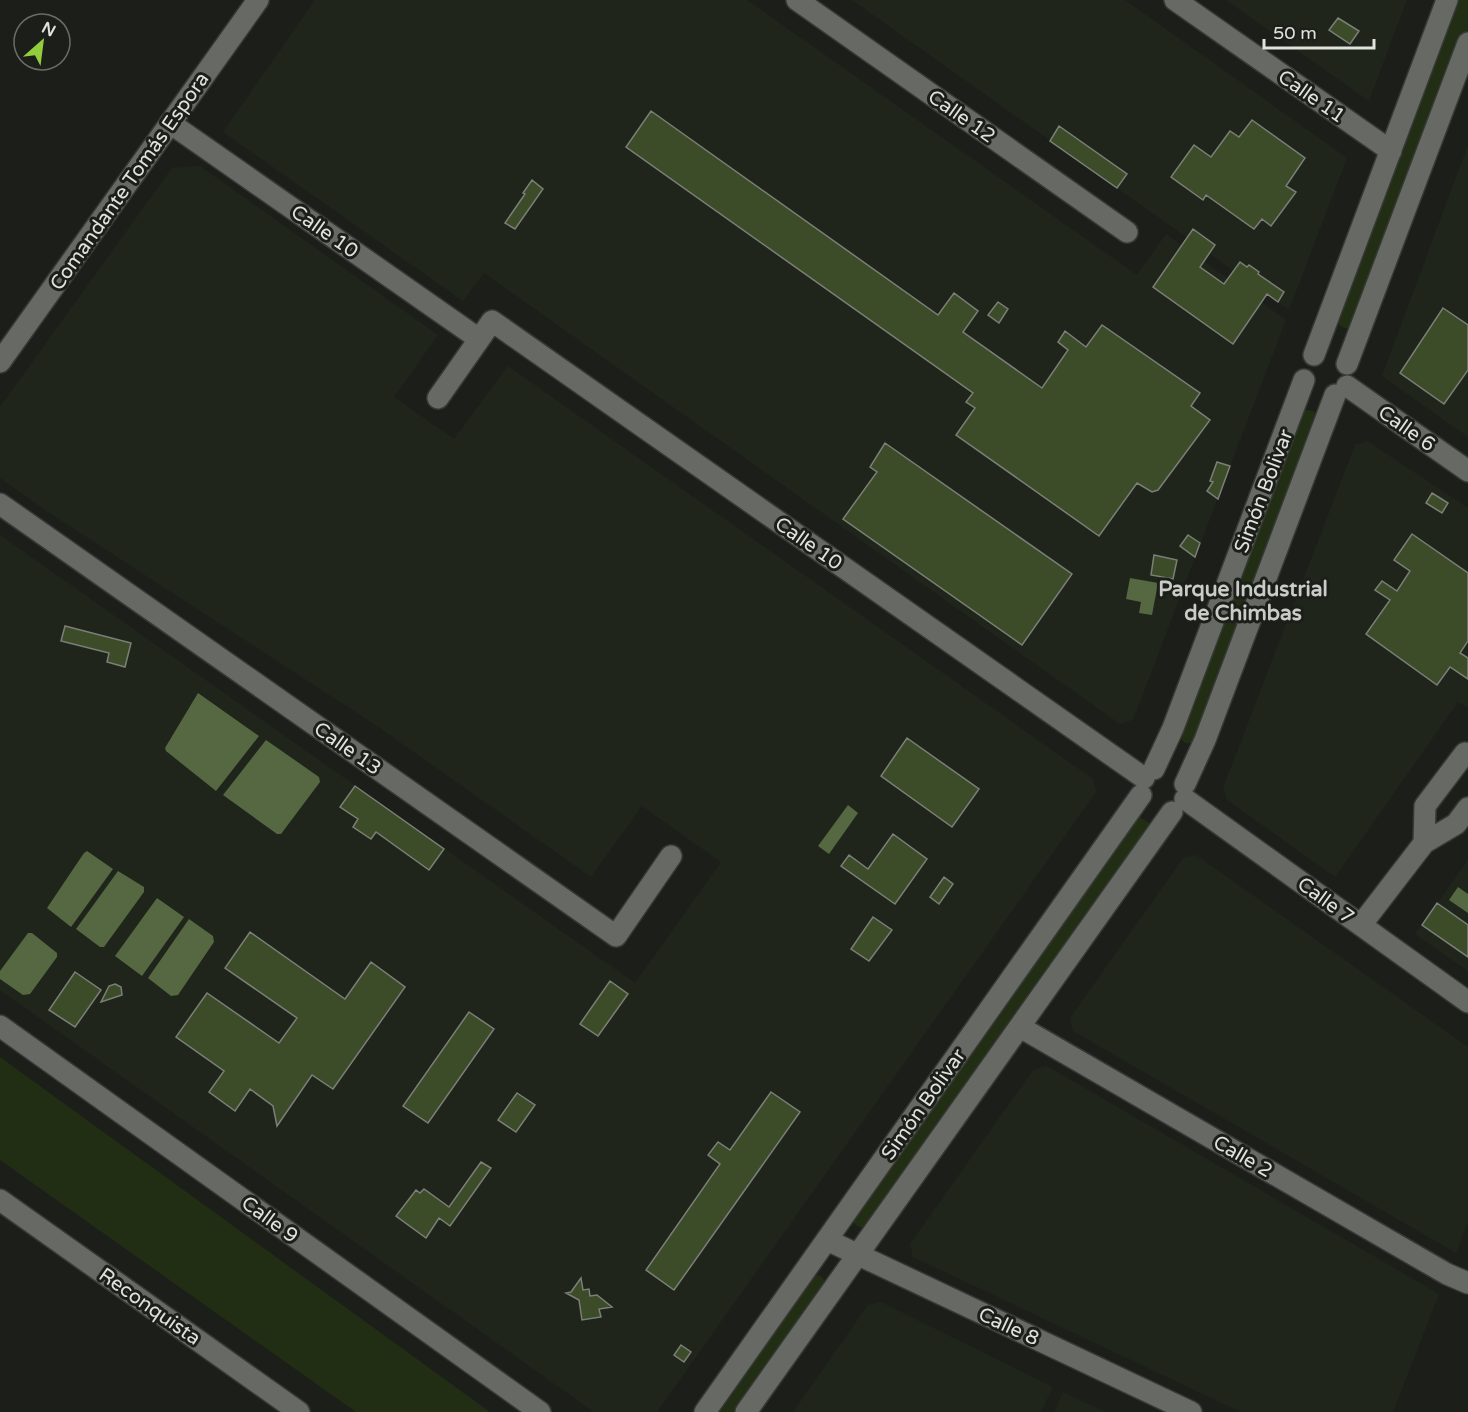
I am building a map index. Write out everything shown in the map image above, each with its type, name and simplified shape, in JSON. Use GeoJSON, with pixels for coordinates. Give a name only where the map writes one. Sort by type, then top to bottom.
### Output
{"type":"FeatureCollection","features":[{"type":"Feature","properties":{"kind":"street","name":"Comandante Tomás Espora"},"geometry":{"type":"LineString","coordinates":[[0,362],[258,0]]}},
{"type":"Feature","properties":{"kind":"street","name":"Calle 12"},"geometry":{"type":"LineString","coordinates":[[797,0],[1127,232]]}},
{"type":"Feature","properties":{"kind":"street","name":"Calle 11"},"geometry":{"type":"LineString","coordinates":[[1174,0],[1391,151]]}},
{"type":"Feature","properties":{"kind":"street"},"geometry":{"type":"LineString","coordinates":[[1314,355],[1326,351],[1344,359],[1349,375],[1341,391],[1323,397],[1317,395],[1304,380],[1306,363],[1314,355],[1448,0]]}},
{"type":"Feature","properties":{"kind":"street"},"geometry":{"type":"LineString","coordinates":[[1347,364],[1468,43]]}},
{"type":"Feature","properties":{"kind":"street","name":"Calle 10"},"geometry":{"type":"LineString","coordinates":[[170,123],[479,339]]}},
{"type":"Feature","properties":{"kind":"street","name":"Calle 10"},"geometry":{"type":"LineString","coordinates":[[438,398],[492,321],[1146,781]]}},
{"type":"Feature","properties":{"kind":"street","name":"Simón Bolivar"},"geometry":{"type":"LineString","coordinates":[[705,1412],[1146,781],[1173,728],[1304,380]]}},
{"type":"Feature","properties":{"kind":"street","name":"Simón Bolivar"},"geometry":{"type":"LineString","coordinates":[[746,1412],[1180,798],[1206,740],[1341,391]]}},
{"type":"Feature","properties":{"kind":"street","name":"Calle 6"},"geometry":{"type":"LineString","coordinates":[[1341,391],[1468,471]]}},
{"type":"Feature","properties":{"kind":"street","name":"Calle 13"},"geometry":{"type":"LineString","coordinates":[[0,504],[616,936],[671,856]]}},
{"type":"Feature","properties":{"kind":"street"},"geometry":{"type":"LineString","coordinates":[[1424,843],[1425,806],[1465,753],[1468,755]]}},
{"type":"Feature","properties":{"kind":"street"},"geometry":{"type":"LineString","coordinates":[[1162,768],[1177,772],[1180,798],[1163,813],[1149,808],[1146,781],[1162,768]]}},
{"type":"Feature","properties":{"kind":"street","name":"Calle 7"},"geometry":{"type":"LineString","coordinates":[[1180,798],[1468,1002]]}},
{"type":"Feature","properties":{"kind":"street"},"geometry":{"type":"LineString","coordinates":[[1361,925],[1424,843],[1455,824],[1468,808]]}},
{"type":"Feature","properties":{"kind":"street","name":"Calle 9"},"geometry":{"type":"LineString","coordinates":[[0,1026],[540,1412]]}},
{"type":"Feature","properties":{"kind":"street","name":"Calle 2"},"geometry":{"type":"LineString","coordinates":[[1020,1027],[1447,1274],[1468,1283]]}},
{"type":"Feature","properties":{"kind":"street","name":"Reconquista"},"geometry":{"type":"LineString","coordinates":[[0,1200],[299,1412]]}},
{"type":"Feature","properties":{"kind":"street","name":"Calle 8"},"geometry":{"type":"LineString","coordinates":[[827,1240],[1191,1412]]}},
{"type":"Feature","properties":{"kind":"shaded area"},"geometry":{"type":"Polygon","coordinates":[[[315,0],[747,0],[1137,275],[1166,234],[1286,320],[1133,720],[1120,724],[484,273],[463,301],[223,132],[315,0]]]}},
{"type":"Feature","properties":{"kind":"shaded area"},"geometry":{"type":"Polygon","coordinates":[[[852,0],[1125,0],[1347,158],[1289,310],[852,0]]]}},
{"type":"Feature","properties":{"kind":"shaded area"},"geometry":{"type":"Polygon","coordinates":[[[1226,0],[1407,0],[1369,101],[1226,0]]]}},
{"type":"Feature","properties":{"kind":"shaded area"},"geometry":{"type":"Polygon","coordinates":[[[1456,0],[1468,0],[1468,29],[1355,326],[1344,328],[1337,321],[1456,0]]]}},
{"type":"Feature","properties":{"kind":"shaded area"},"geometry":{"type":"Polygon","coordinates":[[[1468,145],[1468,437],[1382,376],[1468,145]]]}},
{"type":"Feature","properties":{"kind":"shaded area"},"geometry":{"type":"Polygon","coordinates":[[[200,166],[438,335],[394,397],[454,439],[508,366],[1093,779],[1096,792],[657,1412],[594,1412],[0,990],[0,535],[635,983],[721,862],[642,806],[591,877],[377,726],[45,510],[0,478],[0,407],[172,168],[200,166]]]}},
{"type":"Feature","properties":{"kind":"shaded area"},"geometry":{"type":"Polygon","coordinates":[[[1306,410],[1318,415],[1211,706],[1193,743],[1185,743],[1180,738],[1301,412],[1306,410]]]}},
{"type":"Feature","properties":{"kind":"shaded area"},"geometry":{"type":"Polygon","coordinates":[[[1367,441],[1468,508],[1468,708],[1458,702],[1335,877],[1227,800],[1223,788],[1355,445],[1367,441]]]}},
{"type":"Feature","properties":{"kind":"shaded area"},"geometry":{"type":"Polygon","coordinates":[[[1130,578],[1158,583],[1152,615],[1139,613],[1141,602],[1126,599],[1130,578]]]}},
{"type":"Feature","properties":{"kind":"shaded area"},"geometry":{"type":"Polygon","coordinates":[[[198,693],[259,736],[216,791],[165,748],[198,693]]]}},
{"type":"Feature","properties":{"kind":"shaded area"},"geometry":{"type":"Polygon","coordinates":[[[266,740],[319,777],[320,782],[281,834],[277,834],[223,795],[266,740]]]}},
{"type":"Feature","properties":{"kind":"shaded area"},"geometry":{"type":"Polygon","coordinates":[[[848,805],[858,813],[829,854],[818,846],[848,805]]]}},
{"type":"Feature","properties":{"kind":"shaded area"},"geometry":{"type":"Polygon","coordinates":[[[1140,817],[1149,823],[1151,829],[864,1228],[857,1226],[852,1221],[1135,818],[1140,817]]]}},
{"type":"Feature","properties":{"kind":"shaded area"},"geometry":{"type":"Polygon","coordinates":[[[87,851],[113,869],[71,927],[47,908],[87,851]]]}},
{"type":"Feature","properties":{"kind":"shaded area"},"geometry":{"type":"Polygon","coordinates":[[[1196,855],[1468,1047],[1468,1222],[1456,1253],[1073,1031],[1070,1018],[1184,857],[1196,855]]]}},
{"type":"Feature","properties":{"kind":"shaded area"},"geometry":{"type":"Polygon","coordinates":[[[1468,860],[1468,971],[1415,934],[1468,860]]]}},
{"type":"Feature","properties":{"kind":"shaded area"},"geometry":{"type":"Polygon","coordinates":[[[118,871],[144,887],[144,892],[104,947],[100,947],[76,929],[118,871]]]}},
{"type":"Feature","properties":{"kind":"shaded area"},"geometry":{"type":"Polygon","coordinates":[[[1458,887],[1468,894],[1468,913],[1449,900],[1458,887]]]}},
{"type":"Feature","properties":{"kind":"shaded area"},"geometry":{"type":"Polygon","coordinates":[[[157,898],[184,917],[142,976],[115,956],[157,898]]]}},
{"type":"Feature","properties":{"kind":"shaded area"},"geometry":{"type":"Polygon","coordinates":[[[189,919],[213,936],[214,942],[178,995],[171,996],[148,978],[189,919]]]}},
{"type":"Feature","properties":{"kind":"shaded area"},"geometry":{"type":"Polygon","coordinates":[[[28,933],[32,933],[57,953],[57,957],[30,994],[23,995],[0,979],[0,971],[28,933]]]}},
{"type":"Feature","properties":{"kind":"shaded area"},"geometry":{"type":"Polygon","coordinates":[[[0,1057],[490,1412],[356,1412],[0,1160],[0,1057]]]}},
{"type":"Feature","properties":{"kind":"shaded area"},"geometry":{"type":"Polygon","coordinates":[[[1047,1066],[1439,1294],[1393,1412],[1241,1412],[913,1257],[910,1244],[1034,1069],[1047,1066]]]}},
{"type":"Feature","properties":{"kind":"shaded area"},"geometry":{"type":"Polygon","coordinates":[[[814,1274],[821,1276],[826,1283],[738,1412],[713,1412],[814,1274]]]}},
{"type":"Feature","properties":{"kind":"shaded area"},"geometry":{"type":"Polygon","coordinates":[[[881,1302],[1053,1387],[1041,1412],[793,1412],[868,1305],[881,1302]]]}},
{"type":"Feature","properties":{"kind":"shaded area"},"geometry":{"type":"Polygon","coordinates":[[[1063,1392],[1105,1412],[1054,1412],[1063,1392]]]}},
{"type":"Feature","properties":{"kind":"building"},"geometry":{"type":"Polygon","coordinates":[[[1338,18],[1359,31],[1350,44],[1329,30],[1338,18]]]}},
{"type":"Feature","properties":{"kind":"building"},"geometry":{"type":"Polygon","coordinates":[[[651,111],[938,315],[954,293],[978,311],[963,332],[1042,388],[1068,350],[1058,342],[1065,331],[1086,347],[1102,325],[1200,393],[1191,406],[1210,420],[1158,490],[1152,492],[1137,483],[1099,536],[956,435],[975,408],[966,402],[973,393],[626,147],[651,111]]]}},
{"type":"Feature","properties":{"kind":"building"},"geometry":{"type":"Polygon","coordinates":[[[1252,120],[1305,158],[1286,186],[1296,192],[1271,226],[1262,219],[1254,229],[1206,195],[1203,200],[1171,177],[1194,145],[1211,157],[1230,131],[1239,137],[1252,120]]]}},
{"type":"Feature","properties":{"kind":"building"},"geometry":{"type":"Polygon","coordinates":[[[1059,126],[1127,174],[1117,188],[1050,141],[1059,126]]]}},
{"type":"Feature","properties":{"kind":"building"},"geometry":{"type":"Polygon","coordinates":[[[532,180],[543,189],[515,229],[505,223],[532,180]]]}},
{"type":"Feature","properties":{"kind":"building"},"geometry":{"type":"Polygon","coordinates":[[[1193,229],[1215,245],[1200,267],[1224,284],[1240,262],[1247,267],[1249,265],[1284,292],[1278,302],[1267,294],[1233,344],[1153,287],[1193,229]]]}},
{"type":"Feature","properties":{"kind":"building"},"geometry":{"type":"Polygon","coordinates":[[[998,302],[1008,309],[999,323],[988,315],[998,302]]]}},
{"type":"Feature","properties":{"kind":"building"},"geometry":{"type":"Polygon","coordinates":[[[1443,308],[1468,325],[1468,370],[1444,404],[1400,373],[1443,308]]]}},
{"type":"Feature","properties":{"kind":"building"},"geometry":{"type":"Polygon","coordinates":[[[885,443],[1072,574],[1022,645],[843,519],[877,472],[870,467],[885,443]]]}},
{"type":"Feature","properties":{"kind":"building"},"geometry":{"type":"Polygon","coordinates":[[[1217,462],[1230,466],[1218,499],[1207,491],[1213,482],[1210,481],[1217,462]]]}},
{"type":"Feature","properties":{"kind":"building"},"geometry":{"type":"Polygon","coordinates":[[[1432,493],[1448,503],[1442,513],[1426,503],[1432,493]]]}},
{"type":"Feature","properties":{"kind":"building"},"geometry":{"type":"Polygon","coordinates":[[[1412,534],[1468,573],[1468,641],[1460,653],[1468,658],[1468,679],[1450,667],[1437,685],[1366,634],[1390,600],[1375,590],[1382,581],[1397,591],[1410,571],[1394,560],[1412,534]]]}},
{"type":"Feature","properties":{"kind":"building"},"geometry":{"type":"Polygon","coordinates":[[[1188,535],[1200,543],[1195,557],[1180,546],[1188,535]]]}},
{"type":"Feature","properties":{"kind":"building"},"geometry":{"type":"Polygon","coordinates":[[[1154,555],[1177,560],[1173,579],[1151,575],[1154,555]]]}},
{"type":"Feature","properties":{"kind":"building"},"geometry":{"type":"Polygon","coordinates":[[[65,626],[131,643],[125,667],[107,662],[109,653],[61,641],[65,626]]]}},
{"type":"Feature","properties":{"kind":"building"},"geometry":{"type":"Polygon","coordinates":[[[907,738],[979,789],[952,827],[881,776],[907,738]]]}},
{"type":"Feature","properties":{"kind":"building"},"geometry":{"type":"Polygon","coordinates":[[[355,786],[444,849],[429,870],[376,832],[371,839],[353,827],[358,819],[340,807],[355,786]]]}},
{"type":"Feature","properties":{"kind":"building"},"geometry":{"type":"Polygon","coordinates":[[[893,834],[927,859],[895,904],[841,866],[849,855],[868,869],[893,834]]]}},
{"type":"Feature","properties":{"kind":"building"},"geometry":{"type":"Polygon","coordinates":[[[944,877],[953,884],[939,904],[930,897],[944,877]]]}},
{"type":"Feature","properties":{"kind":"building"},"geometry":{"type":"Polygon","coordinates":[[[1437,903],[1468,925],[1468,957],[1422,925],[1437,903]]]}},
{"type":"Feature","properties":{"kind":"building"},"geometry":{"type":"Polygon","coordinates":[[[873,917],[892,930],[869,961],[851,949],[873,917]]]}},
{"type":"Feature","properties":{"kind":"building"},"geometry":{"type":"Polygon","coordinates":[[[250,932],[345,999],[371,962],[405,987],[333,1089],[312,1075],[277,1126],[273,1106],[250,1089],[235,1111],[209,1092],[224,1071],[176,1037],[207,993],[279,1043],[297,1018],[225,968],[250,932]]]}},
{"type":"Feature","properties":{"kind":"building"},"geometry":{"type":"Polygon","coordinates":[[[75,972],[101,990],[75,1027],[49,1010],[75,972]]]}},
{"type":"Feature","properties":{"kind":"building"},"geometry":{"type":"Polygon","coordinates":[[[610,981],[628,994],[598,1036],[580,1024],[610,981]]]}},
{"type":"Feature","properties":{"kind":"building"},"geometry":{"type":"Polygon","coordinates":[[[115,984],[121,987],[122,995],[101,1002],[109,986],[115,984]]]}},
{"type":"Feature","properties":{"kind":"building"},"geometry":{"type":"Polygon","coordinates":[[[469,1012],[494,1029],[428,1123],[403,1106],[469,1012]]]}},
{"type":"Feature","properties":{"kind":"building"},"geometry":{"type":"Polygon","coordinates":[[[771,1092],[800,1112],[674,1290],[646,1270],[720,1164],[708,1155],[718,1142],[730,1150],[771,1092]]]}},
{"type":"Feature","properties":{"kind":"building"},"geometry":{"type":"Polygon","coordinates":[[[517,1093],[535,1105],[516,1132],[498,1120],[517,1093]]]}},
{"type":"Feature","properties":{"kind":"building"},"geometry":{"type":"Polygon","coordinates":[[[481,1162],[491,1168],[450,1226],[439,1218],[426,1238],[396,1216],[416,1190],[420,1193],[424,1189],[449,1207],[481,1162]]]}},
{"type":"Feature","properties":{"kind":"building"},"geometry":{"type":"Polygon","coordinates":[[[581,1278],[583,1290],[589,1289],[590,1296],[597,1295],[612,1307],[599,1309],[601,1317],[582,1320],[579,1300],[566,1293],[571,1292],[581,1278]]]}},
{"type":"Feature","properties":{"kind":"building"},"geometry":{"type":"Polygon","coordinates":[[[681,1345],[691,1352],[684,1362],[674,1355],[681,1345]]]}},
{"type":"Feature","properties":{"kind":"district","name":"Parque Industrial de Chimbas"},"geometry":{"type":"Point","coordinates":[1243,601]}}]}
